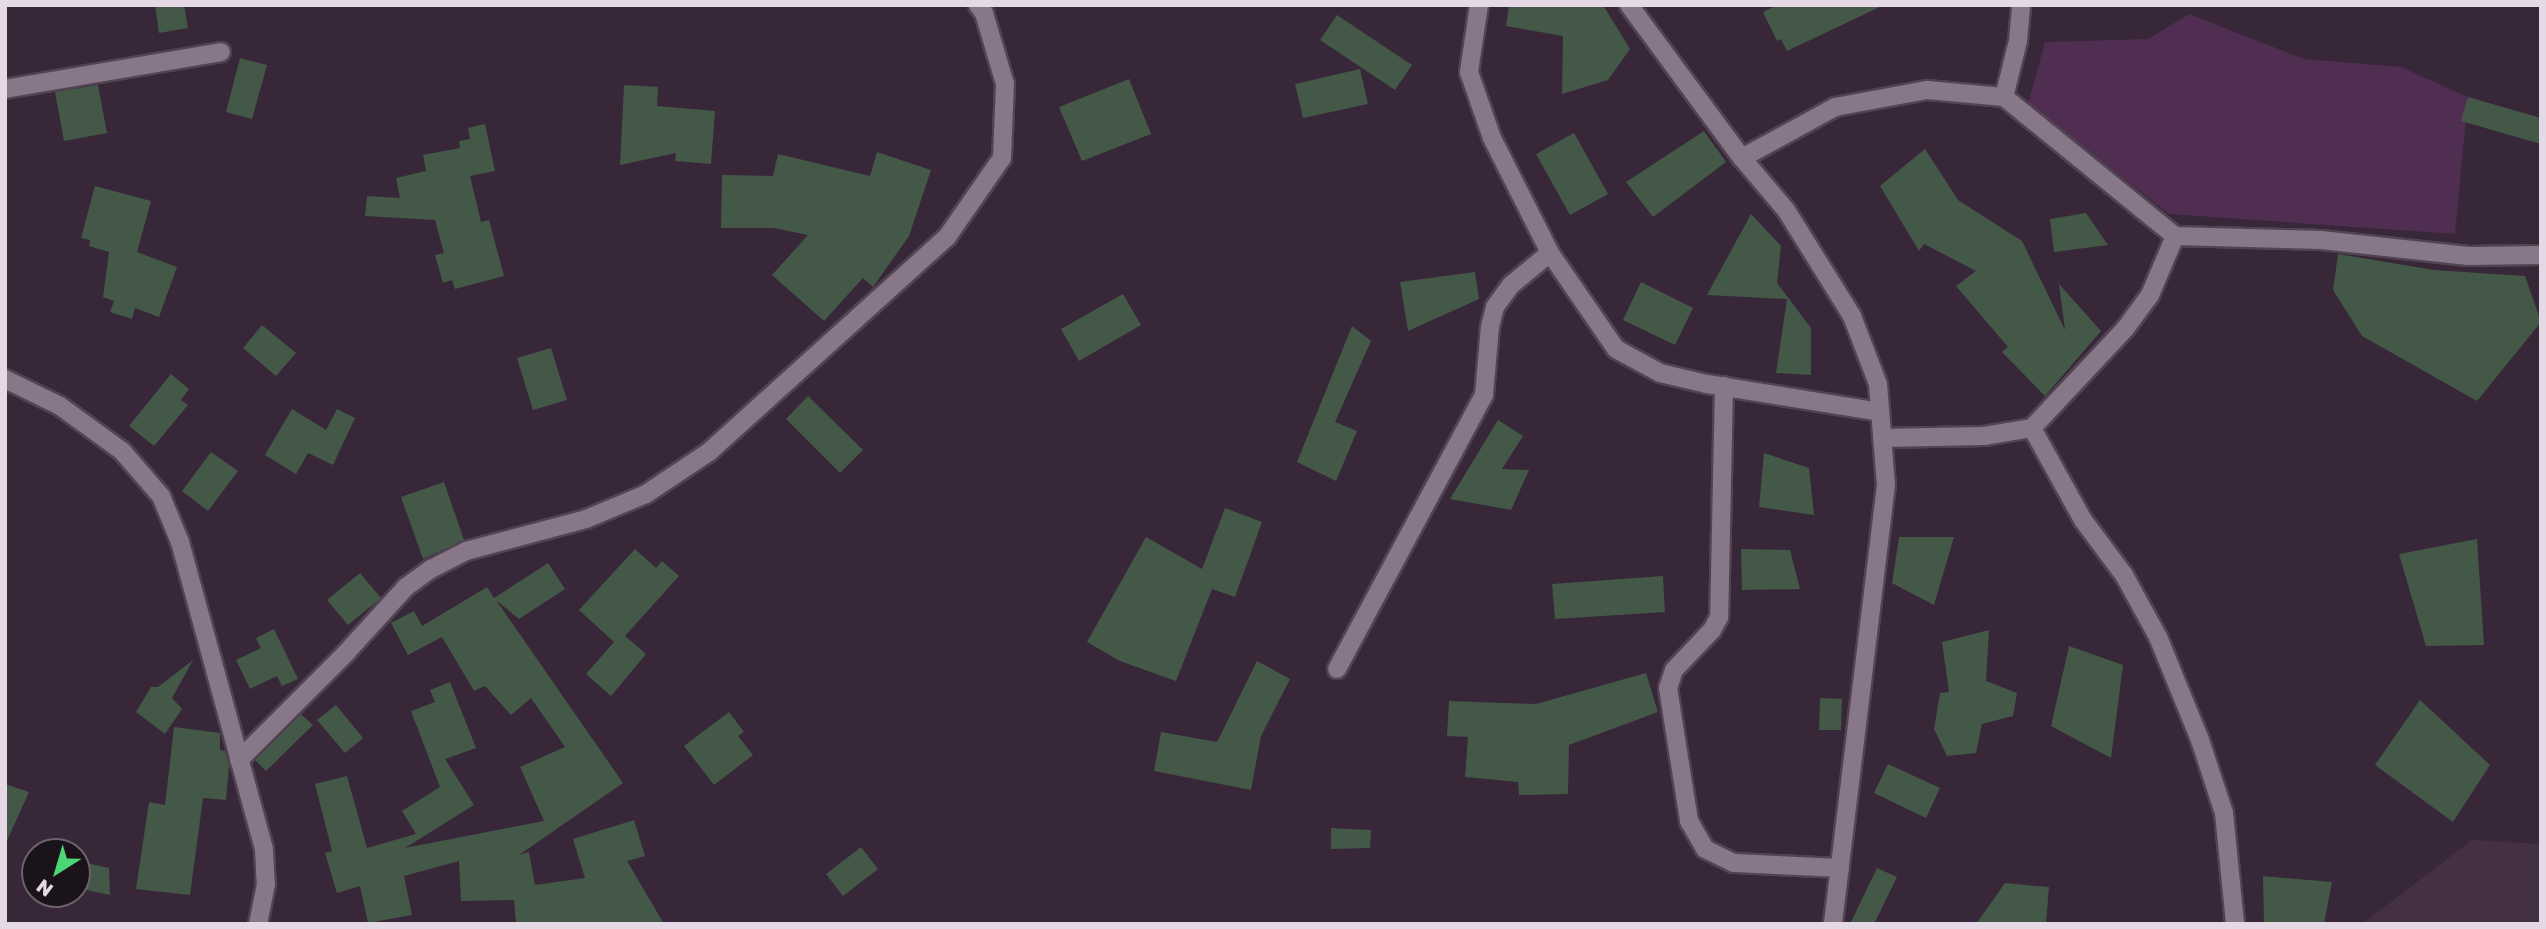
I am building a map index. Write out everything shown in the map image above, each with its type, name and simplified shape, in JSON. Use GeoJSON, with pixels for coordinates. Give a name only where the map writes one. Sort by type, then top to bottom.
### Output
{"type":"FeatureCollection","features":[{"type":"Feature","properties":{"kind":"street"},"geometry":{"type":"LineString","coordinates":[[239,760],[345,654],[406,587],[431,569],[466,551],[586,519],[646,494],[709,452],[947,237],[1002,158],[1005,85],[984,13],[978,5]]}},
{"type":"Feature","properties":{"kind":"street"},"geometry":{"type":"LineString","coordinates":[[1479,5],[1469,72],[1492,138],[1550,253],[1616,349],[1660,373],[1724,387],[1880,412]]}},
{"type":"Feature","properties":{"kind":"street"},"geometry":{"type":"LineString","coordinates":[[1629,5],[1742,158],[1786,210],[1852,316],[1878,384],[1886,485],[1833,924]]}},
{"type":"Feature","properties":{"kind":"street"},"geometry":{"type":"LineString","coordinates":[[2004,97],[2018,41],[2021,5]]}},
{"type":"Feature","properties":{"kind":"street"},"geometry":{"type":"LineString","coordinates":[[5,89],[221,52]]}},
{"type":"Feature","properties":{"kind":"street"},"geometry":{"type":"LineString","coordinates":[[1742,158],[1835,107],[1927,90],[2004,97],[2175,236],[2322,240],[2468,256],[2541,255]]}},
{"type":"Feature","properties":{"kind":"street"},"geometry":{"type":"LineString","coordinates":[[1882,438],[1984,436],[2032,428],[2133,318],[2150,295],[2175,236]]}},
{"type":"Feature","properties":{"kind":"street"},"geometry":{"type":"LineString","coordinates":[[1337,669],[1484,395],[1490,327],[1495,307],[1511,285],[1550,253]]}},
{"type":"Feature","properties":{"kind":"street"},"geometry":{"type":"LineString","coordinates":[[5,379],[60,406],[122,451],[161,496],[180,542],[264,850],[266,884],[258,924]]}},
{"type":"Feature","properties":{"kind":"street"},"geometry":{"type":"LineString","coordinates":[[1724,387],[1719,617],[1712,629],[1678,663],[1668,688],[1689,821],[1705,849],[1734,863],[1840,868]]}},
{"type":"Feature","properties":{"kind":"street"},"geometry":{"type":"LineString","coordinates":[[2032,428],[2083,520],[2124,575],[2158,637],[2200,740],[2224,813],[2235,924]]}},
{"type":"Feature","properties":{"kind":"shaded area"},"geometry":{"type":"Polygon","coordinates":[[[2189,14],[2304,59],[2401,67],[2468,97],[2455,234],[2169,214],[2028,104],[2045,42],[2148,39],[2189,14]]]}},
{"type":"Feature","properties":{"kind":"shaded area"},"geometry":{"type":"Polygon","coordinates":[[[2472,840],[2541,844],[2541,924],[2362,924],[2472,840]]]}},
{"type":"Feature","properties":{"kind":"building"},"geometry":{"type":"Polygon","coordinates":[[[155,5],[184,5],[188,28],[159,33],[155,5]]]}},
{"type":"Feature","properties":{"kind":"building"},"geometry":{"type":"Polygon","coordinates":[[[1509,5],[1603,5],[1630,49],[1608,80],[1562,94],[1563,36],[1506,26],[1509,5]]]}},
{"type":"Feature","properties":{"kind":"building"},"geometry":{"type":"Polygon","coordinates":[[[1778,5],[1884,5],[1787,51],[1781,39],[1777,41],[1763,12],[1778,5]]]}},
{"type":"Feature","properties":{"kind":"building"},"geometry":{"type":"Polygon","coordinates":[[[1337,15],[1412,65],[1395,90],[1320,40],[1337,15]]]}},
{"type":"Feature","properties":{"kind":"building"},"geometry":{"type":"Polygon","coordinates":[[[240,58],[267,65],[252,119],[226,112],[240,58]]]}},
{"type":"Feature","properties":{"kind":"building"},"geometry":{"type":"Polygon","coordinates":[[[1360,69],[1368,104],[1303,118],[1295,84],[1360,69]]]}},
{"type":"Feature","properties":{"kind":"building"},"geometry":{"type":"Polygon","coordinates":[[[1129,79],[1151,134],[1082,161],[1059,107],[1129,79]]]}},
{"type":"Feature","properties":{"kind":"building"},"geometry":{"type":"Polygon","coordinates":[[[98,85],[107,133],[64,141],[55,92],[98,85]]]}},
{"type":"Feature","properties":{"kind":"building"},"geometry":{"type":"Polygon","coordinates":[[[624,85],[658,87],[657,106],[715,111],[711,164],[675,161],[676,153],[620,165],[624,85]]]}},
{"type":"Feature","properties":{"kind":"building"},"geometry":{"type":"Polygon","coordinates":[[[2468,97],[2541,118],[2541,144],[2461,121],[2468,97]]]}},
{"type":"Feature","properties":{"kind":"building"},"geometry":{"type":"Polygon","coordinates":[[[485,124],[495,171],[470,176],[481,222],[489,220],[504,276],[455,289],[452,280],[443,283],[435,255],[444,253],[435,220],[365,216],[367,196],[400,198],[396,178],[426,171],[423,155],[460,148],[459,141],[470,139],[468,128],[485,124]]]}},
{"type":"Feature","properties":{"kind":"building"},"geometry":{"type":"Polygon","coordinates":[[[1704,131],[1726,162],[1653,217],[1626,182],[1704,131]]]}},
{"type":"Feature","properties":{"kind":"building"},"geometry":{"type":"Polygon","coordinates":[[[1574,133],[1608,194],[1570,215],[1536,154],[1574,133]]]}},
{"type":"Feature","properties":{"kind":"building"},"geometry":{"type":"Polygon","coordinates":[[[1925,149],[1958,200],[2022,241],[2065,330],[2059,284],[2101,331],[2045,396],[2002,352],[2008,347],[1956,286],[1976,271],[1924,244],[1919,251],[1880,186],[1925,149]]]}},
{"type":"Feature","properties":{"kind":"building"},"geometry":{"type":"Polygon","coordinates":[[[877,152],[931,170],[909,236],[873,287],[863,278],[824,321],[772,275],[808,235],[774,228],[721,228],[722,175],[773,176],[778,154],[870,176],[877,152]]]}},
{"type":"Feature","properties":{"kind":"building"},"geometry":{"type":"Polygon","coordinates":[[[95,186],[151,201],[137,252],[177,267],[159,317],[135,308],[132,319],[110,312],[114,301],[103,297],[109,252],[89,246],[90,240],[81,238],[95,186]]]}},
{"type":"Feature","properties":{"kind":"building"},"geometry":{"type":"Polygon","coordinates":[[[2086,213],[2108,245],[2054,252],[2050,219],[2086,213]]]}},
{"type":"Feature","properties":{"kind":"building"},"geometry":{"type":"Polygon","coordinates":[[[1751,214],[1781,246],[1777,283],[1811,328],[1811,375],[1776,373],[1787,299],[1707,295],[1751,214]]]}},
{"type":"Feature","properties":{"kind":"building"},"geometry":{"type":"Polygon","coordinates":[[[2338,254],[2434,270],[2525,276],[2541,322],[2477,401],[2362,336],[2333,290],[2338,254]]]}},
{"type":"Feature","properties":{"kind":"building"},"geometry":{"type":"Polygon","coordinates":[[[1475,272],[1479,299],[1408,331],[1400,282],[1475,272]]]}},
{"type":"Feature","properties":{"kind":"building"},"geometry":{"type":"Polygon","coordinates":[[[1641,282],[1693,308],[1675,345],[1623,320],[1641,282]]]}},
{"type":"Feature","properties":{"kind":"building"},"geometry":{"type":"Polygon","coordinates":[[[1123,294],[1141,325],[1079,361],[1061,329],[1123,294]]]}},
{"type":"Feature","properties":{"kind":"building"},"geometry":{"type":"Polygon","coordinates":[[[262,325],[296,353],[276,376],[243,348],[262,325]]]}},
{"type":"Feature","properties":{"kind":"building"},"geometry":{"type":"Polygon","coordinates":[[[1352,326],[1371,341],[1335,422],[1357,431],[1336,481],[1297,462],[1352,326]]]}},
{"type":"Feature","properties":{"kind":"building"},"geometry":{"type":"Polygon","coordinates":[[[551,348],[567,400],[533,410],[517,358],[551,348]]]}},
{"type":"Feature","properties":{"kind":"building"},"geometry":{"type":"Polygon","coordinates":[[[171,374],[189,389],[181,400],[188,405],[154,446],[129,426],[171,374]]]}},
{"type":"Feature","properties":{"kind":"building"},"geometry":{"type":"Polygon","coordinates":[[[808,396],[863,450],[840,473],[786,419],[808,396]]]}},
{"type":"Feature","properties":{"kind":"building"},"geometry":{"type":"Polygon","coordinates":[[[292,409],[326,430],[337,409],[355,418],[333,465],[308,453],[296,474],[265,455],[292,409]]]}},
{"type":"Feature","properties":{"kind":"building"},"geometry":{"type":"Polygon","coordinates":[[[1498,420],[1523,436],[1502,469],[1529,470],[1511,510],[1450,499],[1498,420]]]}},
{"type":"Feature","properties":{"kind":"building"},"geometry":{"type":"Polygon","coordinates":[[[211,452],[238,471],[208,511],[182,491],[211,452]]]}},
{"type":"Feature","properties":{"kind":"building"},"geometry":{"type":"Polygon","coordinates":[[[1764,453],[1809,468],[1814,515],[1759,507],[1764,453]]]}},
{"type":"Feature","properties":{"kind":"building"},"geometry":{"type":"Polygon","coordinates":[[[444,482],[464,540],[423,559],[401,497],[444,482]]]}},
{"type":"Feature","properties":{"kind":"building"},"geometry":{"type":"Polygon","coordinates":[[[1225,508],[1262,522],[1235,597],[1212,589],[1176,681],[1120,661],[1087,642],[1146,537],[1202,569],[1225,508]]]}},
{"type":"Feature","properties":{"kind":"building"},"geometry":{"type":"Polygon","coordinates":[[[1899,537],[1954,537],[1934,605],[1892,583],[1899,537]]]}},
{"type":"Feature","properties":{"kind":"building"},"geometry":{"type":"Polygon","coordinates":[[[2477,539],[2484,645],[2426,646],[2399,554],[2477,539]]]}},
{"type":"Feature","properties":{"kind":"building"},"geometry":{"type":"Polygon","coordinates":[[[635,549],[656,568],[662,561],[679,576],[625,636],[646,654],[611,696],[586,674],[614,642],[579,610],[635,549]]]}},
{"type":"Feature","properties":{"kind":"building"},"geometry":{"type":"Polygon","coordinates":[[[1741,549],[1790,550],[1800,589],[1742,590],[1741,549]]]}},
{"type":"Feature","properties":{"kind":"building"},"geometry":{"type":"Polygon","coordinates":[[[548,563],[565,589],[519,619],[496,600],[623,783],[519,855],[529,852],[535,885],[585,878],[573,839],[634,820],[645,856],[627,861],[664,924],[516,924],[514,900],[461,901],[459,861],[404,876],[412,915],[368,923],[360,886],[337,893],[325,853],[332,851],[315,784],[347,776],[367,848],[416,834],[402,811],[440,787],[411,711],[435,702],[430,690],[450,682],[476,748],[445,759],[474,805],[405,848],[544,821],[520,767],[565,747],[531,698],[511,715],[485,686],[474,691],[442,637],[408,655],[391,623],[414,611],[422,626],[487,587],[494,598],[548,563]]]}},
{"type":"Feature","properties":{"kind":"building"},"geometry":{"type":"Polygon","coordinates":[[[360,573],[381,598],[348,625],[327,600],[360,573]]]}},
{"type":"Feature","properties":{"kind":"building"},"geometry":{"type":"Polygon","coordinates":[[[1663,576],[1665,612],[1555,619],[1552,584],[1663,576]]]}},
{"type":"Feature","properties":{"kind":"building"},"geometry":{"type":"Polygon","coordinates":[[[274,629],[298,679],[282,686],[277,676],[250,689],[236,660],[261,648],[256,638],[274,629]]]}},
{"type":"Feature","properties":{"kind":"building"},"geometry":{"type":"Polygon","coordinates":[[[1989,630],[1986,681],[2017,693],[2013,716],[1982,724],[1976,753],[1947,756],[1934,729],[1940,693],[1949,692],[1942,642],[1989,630]]]}},
{"type":"Feature","properties":{"kind":"building"},"geometry":{"type":"Polygon","coordinates":[[[2069,646],[2123,665],[2111,758],[2051,726],[2069,646]]]}},
{"type":"Feature","properties":{"kind":"building"},"geometry":{"type":"Polygon","coordinates":[[[193,660],[172,698],[182,709],[165,734],[136,712],[151,687],[158,687],[193,660]]]}},
{"type":"Feature","properties":{"kind":"building"},"geometry":{"type":"Polygon","coordinates":[[[1257,661],[1290,679],[1261,736],[1251,790],[1154,771],[1161,732],[1217,742],[1257,661]]]}},
{"type":"Feature","properties":{"kind":"building"},"geometry":{"type":"Polygon","coordinates":[[[1646,673],[1658,712],[1569,745],[1568,794],[1519,795],[1518,782],[1465,777],[1468,737],[1447,736],[1449,701],[1536,704],[1646,673]]]}},
{"type":"Feature","properties":{"kind":"building"},"geometry":{"type":"Polygon","coordinates":[[[1820,698],[1842,699],[1841,730],[1819,730],[1820,698]]]}},
{"type":"Feature","properties":{"kind":"building"},"geometry":{"type":"Polygon","coordinates":[[[2420,700],[2490,765],[2453,822],[2375,765],[2420,700]]]}},
{"type":"Feature","properties":{"kind":"building"},"geometry":{"type":"Polygon","coordinates":[[[336,705],[363,738],[345,753],[317,720],[336,705]]]}},
{"type":"Feature","properties":{"kind":"building"},"geometry":{"type":"Polygon","coordinates":[[[729,712],[744,732],[738,736],[753,755],[714,785],[684,746],[729,712]]]}},
{"type":"Feature","properties":{"kind":"building"},"geometry":{"type":"Polygon","coordinates":[[[301,714],[313,725],[266,771],[255,760],[301,714]]]}},
{"type":"Feature","properties":{"kind":"building"},"geometry":{"type":"Polygon","coordinates":[[[174,727],[220,733],[220,750],[225,751],[229,766],[226,800],[203,798],[190,895],[136,889],[149,802],[165,805],[174,727]]]}},
{"type":"Feature","properties":{"kind":"building"},"geometry":{"type":"Polygon","coordinates":[[[1888,764],[1940,788],[1926,818],[1874,793],[1888,764]]]}},
{"type":"Feature","properties":{"kind":"building"},"geometry":{"type":"Polygon","coordinates":[[[5,784],[29,792],[5,845],[5,784]]]}},
{"type":"Feature","properties":{"kind":"building"},"geometry":{"type":"Polygon","coordinates":[[[1331,828],[1371,830],[1370,848],[1331,849],[1331,828]]]}},
{"type":"Feature","properties":{"kind":"building"},"geometry":{"type":"Polygon","coordinates":[[[861,847],[878,869],[843,896],[826,874],[861,847]]]}},
{"type":"Feature","properties":{"kind":"building"},"geometry":{"type":"Polygon","coordinates":[[[91,864],[109,868],[110,895],[91,891],[91,864]]]}},
{"type":"Feature","properties":{"kind":"building"},"geometry":{"type":"Polygon","coordinates":[[[1877,868],[1897,877],[1874,924],[1850,924],[1877,868]]]}},
{"type":"Feature","properties":{"kind":"building"},"geometry":{"type":"Polygon","coordinates":[[[2263,876],[2332,882],[2324,924],[2264,924],[2263,876]]]}},
{"type":"Feature","properties":{"kind":"building"},"geometry":{"type":"Polygon","coordinates":[[[2005,883],[2049,887],[2046,924],[1976,924],[2005,883]]]}}]}
